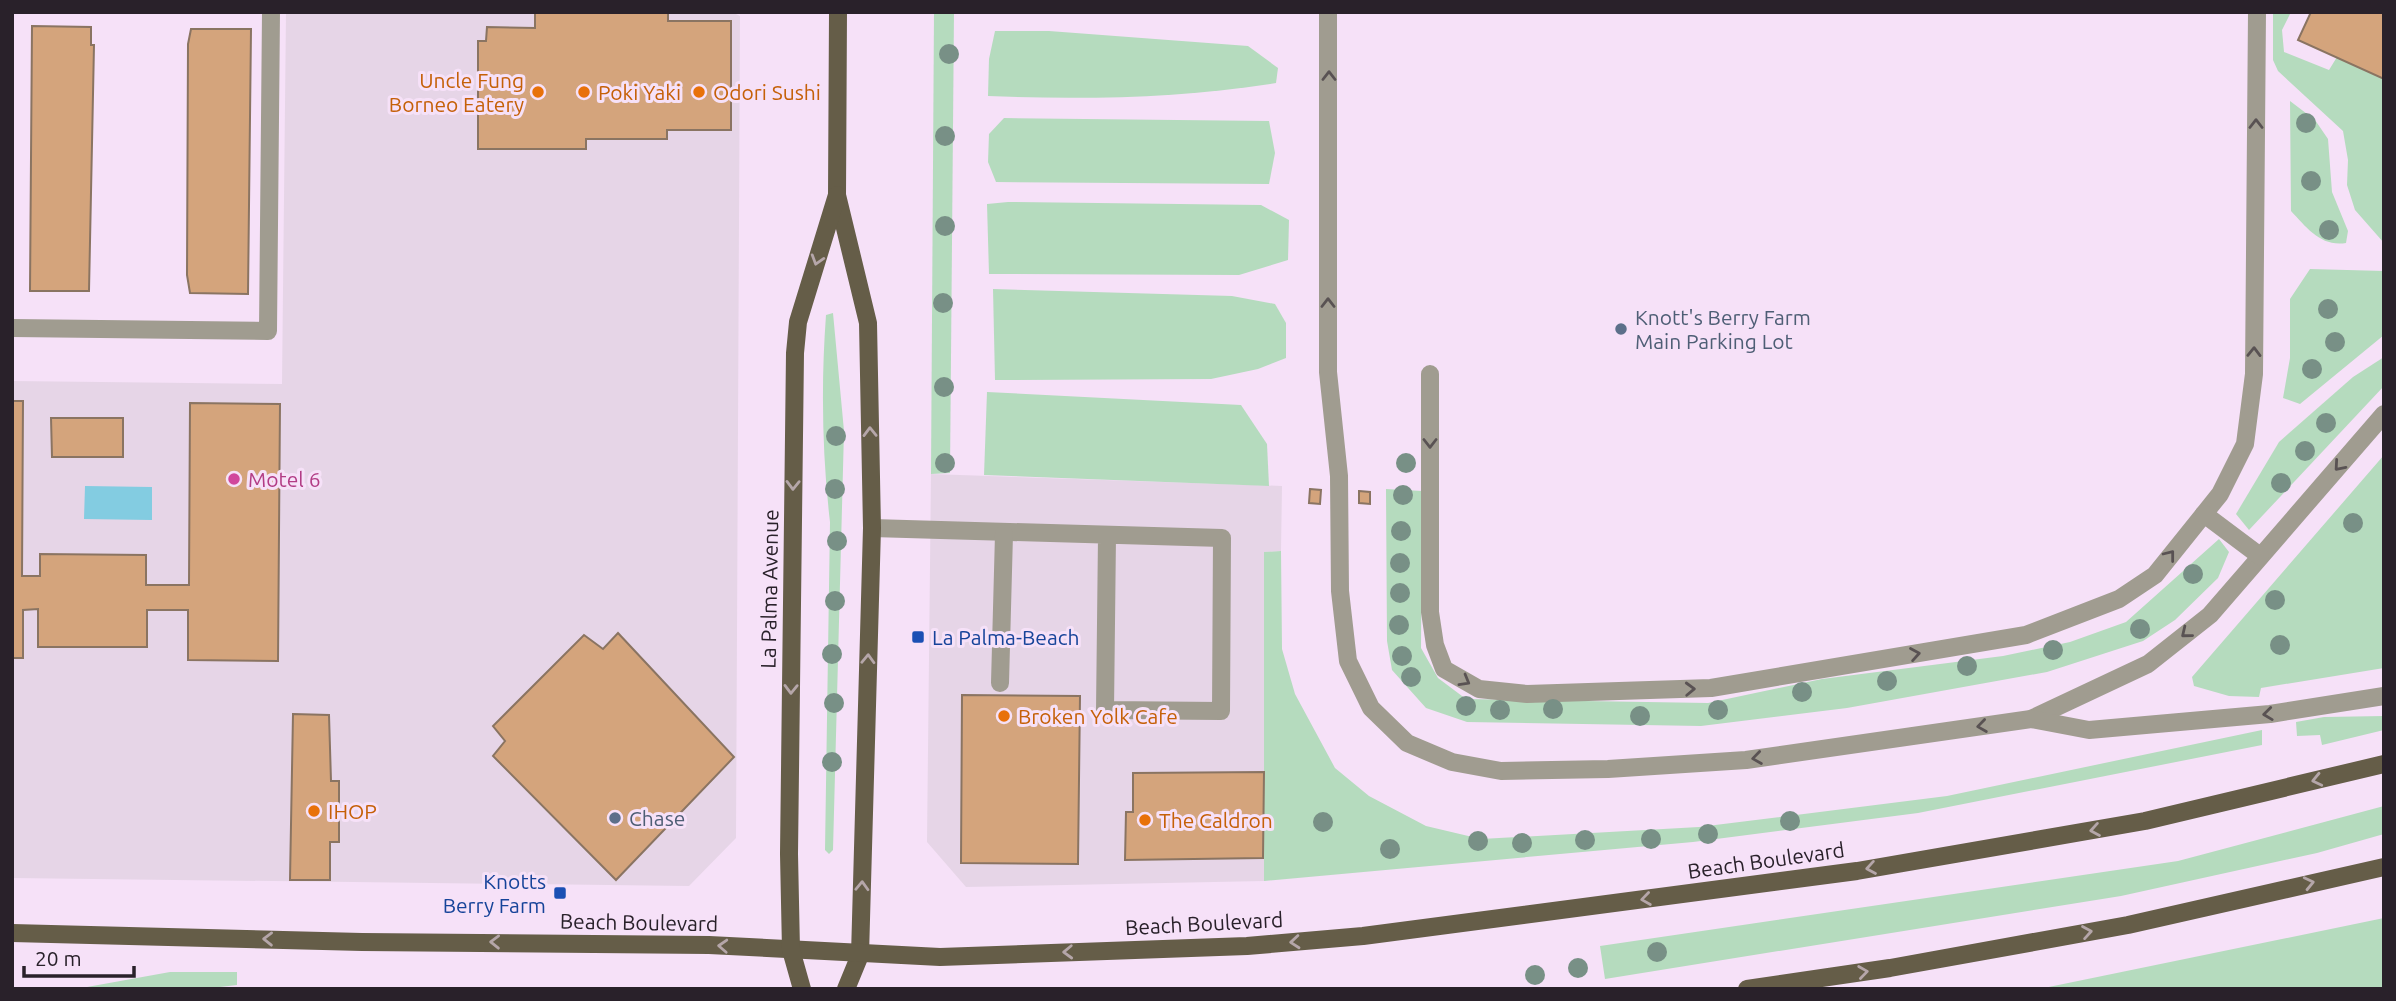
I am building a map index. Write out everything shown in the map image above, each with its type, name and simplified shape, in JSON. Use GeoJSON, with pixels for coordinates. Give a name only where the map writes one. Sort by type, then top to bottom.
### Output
{"type":"FeatureCollection","features":[{"type":"Feature","properties":{"kind":"main road","name":"La Palma Avenue"},"geometry":{"type":"LineString","coordinates":[[838,12],[837,195],[868,323],[872,528],[860,955],[846,989]]}},
{"type":"Feature","properties":{"kind":"main road","name":"La Palma Avenue"},"geometry":{"type":"LineString","coordinates":[[802,989],[791,950],[789,854],[795,353],[798,322],[837,195]]}},
{"type":"Feature","properties":{"kind":"main road","name":"Beach Boulevard"},"geometry":{"type":"LineString","coordinates":[[12,933],[362,942],[709,945],[860,955],[940,957],[1247,946],[1376,935],[1857,871],[2145,821],[2384,764]]}},
{"type":"Feature","properties":{"kind":"main road"},"geometry":{"type":"LineString","coordinates":[[1747,989],[1890,968],[2128,925],[2384,867]]}},
{"type":"Feature","properties":{"kind":"lane"},"geometry":{"type":"LineString","coordinates":[[12,328],[268,331],[271,12]]}},
{"type":"Feature","properties":{"kind":"lane"},"geometry":{"type":"LineString","coordinates":[[1328,12],[1328,372],[1339,476],[1340,591],[1348,661],[1371,708],[1407,743],[1452,762],[1501,771],[1608,769],[1746,760],[2031,719],[2148,664],[2210,615],[2384,414]]}},
{"type":"Feature","properties":{"kind":"lane"},"geometry":{"type":"LineString","coordinates":[[1430,374],[1430,612],[1435,645],[1444,669],[1479,689],[1527,694],[1711,688],[2026,635],[2119,599],[2155,575],[2220,494],[2245,444],[2254,374],[2257,12]]}},
{"type":"Feature","properties":{"kind":"lane"},"geometry":{"type":"LineString","coordinates":[[2204,514],[2260,556]]}},
{"type":"Feature","properties":{"kind":"lane"},"geometry":{"type":"LineString","coordinates":[[872,528],[1004,534],[1222,538],[1221,711],[1105,710],[1107,536]]}},
{"type":"Feature","properties":{"kind":"lane"},"geometry":{"type":"LineString","coordinates":[[1000,684],[1004,534]]}},
{"type":"Feature","properties":{"kind":"lane"},"geometry":{"type":"LineString","coordinates":[[2031,719],[2090,730],[2270,714],[2384,696]]}},
{"type":"Feature","properties":{"kind":"shaded area"},"geometry":{"type":"Polygon","coordinates":[[[286,12],[732,12],[740,16],[736,838],[689,886],[12,878],[12,381],[282,384],[286,12]]]}},
{"type":"Feature","properties":{"kind":"shaded area"},"geometry":{"type":"Polygon","coordinates":[[[931,474],[1282,486],[1281,551],[1264,552],[1264,881],[966,887],[927,842],[931,474]]]}},
{"type":"Feature","properties":{"kind":"green space"},"geometry":{"type":"Polygon","coordinates":[[[934,12],[954,12],[950,473],[931,474],[934,12]]]}},
{"type":"Feature","properties":{"kind":"green space"},"geometry":{"type":"Polygon","coordinates":[[[2273,12],[2291,12],[2282,30],[2284,52],[2329,70],[2337,57],[2384,79],[2384,243],[2355,210],[2347,185],[2348,160],[2343,131],[2278,71],[2273,60],[2273,12]]]}},
{"type":"Feature","properties":{"kind":"green space"},"geometry":{"type":"Polygon","coordinates":[[[995,31],[1049,31],[1248,46],[1278,68],[1276,83],[1132,97],[988,96],[989,59],[995,31]]]}},
{"type":"Feature","properties":{"kind":"green space"},"geometry":{"type":"Polygon","coordinates":[[[2290,101],[2315,120],[2328,139],[2332,192],[2348,231],[2346,243],[2322,239],[2291,211],[2290,101]]]}},
{"type":"Feature","properties":{"kind":"green space"},"geometry":{"type":"Polygon","coordinates":[[[1004,118],[1269,121],[1275,153],[1269,184],[996,182],[988,162],[989,134],[1004,118]]]}},
{"type":"Feature","properties":{"kind":"green space"},"geometry":{"type":"Polygon","coordinates":[[[987,204],[1261,205],[1289,220],[1288,260],[1239,275],[989,274],[987,204]]]}},
{"type":"Feature","properties":{"kind":"green space"},"geometry":{"type":"Polygon","coordinates":[[[2310,269],[2384,271],[2384,335],[2300,404],[2283,398],[2290,358],[2290,299],[2310,269]]]}},
{"type":"Feature","properties":{"kind":"green space"},"geometry":{"type":"Polygon","coordinates":[[[993,289],[1232,296],[1275,304],[1286,323],[1286,358],[1258,369],[1211,379],[995,380],[993,289]]]}},
{"type":"Feature","properties":{"kind":"green space"},"geometry":{"type":"Polygon","coordinates":[[[833,313],[844,431],[833,850],[829,854],[825,850],[830,522],[825,471],[823,366],[826,315],[833,313]]]}},
{"type":"Feature","properties":{"kind":"green space"},"geometry":{"type":"Polygon","coordinates":[[[2384,357],[2384,386],[2249,530],[2236,514],[2279,442],[2353,377],[2384,357]]]}},
{"type":"Feature","properties":{"kind":"green space"},"geometry":{"type":"Polygon","coordinates":[[[987,392],[1241,405],[1267,444],[1269,486],[984,475],[987,392]]]}},
{"type":"Feature","properties":{"kind":"green space"},"geometry":{"type":"Polygon","coordinates":[[[2384,455],[2384,668],[2261,688],[2259,697],[2229,696],[2194,686],[2192,677],[2384,455]]]}},
{"type":"Feature","properties":{"kind":"green space"},"geometry":{"type":"Polygon","coordinates":[[[1386,489],[1422,491],[1421,648],[1438,678],[1466,699],[1708,703],[1822,679],[2003,656],[2070,642],[2126,622],[2219,539],[2229,552],[2218,578],[2175,620],[2143,641],[2047,672],[1847,708],[1701,726],[1467,722],[1426,708],[1392,670],[1387,641],[1386,489]]]}},
{"type":"Feature","properties":{"kind":"green space"},"geometry":{"type":"Polygon","coordinates":[[[1281,551],[1282,649],[1295,694],[1335,768],[1369,796],[1426,826],[1481,839],[1699,827],[1947,796],[2262,730],[2262,745],[1918,813],[1693,842],[1264,881],[1264,552],[1281,551]]]}},
{"type":"Feature","properties":{"kind":"green space"},"geometry":{"type":"Polygon","coordinates":[[[2384,716],[2384,730],[2322,745],[2320,735],[2297,736],[2296,722],[2324,717],[2384,716]]]}},
{"type":"Feature","properties":{"kind":"green space"},"geometry":{"type":"Polygon","coordinates":[[[2384,806],[2384,834],[2317,853],[2121,896],[1605,979],[1600,946],[2178,861],[2384,806]]]}},
{"type":"Feature","properties":{"kind":"green space"},"geometry":{"type":"Polygon","coordinates":[[[2384,918],[2384,989],[2039,989],[2384,918]]]}},
{"type":"Feature","properties":{"kind":"green space"},"geometry":{"type":"Polygon","coordinates":[[[170,972],[237,972],[237,985],[203,989],[76,989],[170,972]]]}},
{"type":"Feature","properties":{"kind":"water"},"geometry":{"type":"Polygon","coordinates":[[[85,486],[152,487],[152,520],[84,519],[85,486]]]}},
{"type":"Feature","properties":{"kind":"building"},"geometry":{"type":"Polygon","coordinates":[[[535,12],[668,12],[668,21],[731,21],[731,130],[667,130],[667,139],[586,139],[586,149],[478,149],[478,41],[486,41],[487,27],[535,28],[535,12]]]}},
{"type":"Feature","properties":{"kind":"building"},"geometry":{"type":"Polygon","coordinates":[[[2311,12],[2384,12],[2384,79],[2298,40],[2311,12]]]}},
{"type":"Feature","properties":{"kind":"building"},"geometry":{"type":"Polygon","coordinates":[[[32,26],[91,27],[91,45],[94,45],[89,291],[30,291],[32,26]]]}},
{"type":"Feature","properties":{"kind":"building"},"geometry":{"type":"Polygon","coordinates":[[[191,29],[251,29],[248,294],[190,293],[187,275],[188,44],[191,29]]]}},
{"type":"Feature","properties":{"kind":"building","name":"Motel 6"},"geometry":{"type":"Polygon","coordinates":[[[12,401],[23,401],[22,576],[40,576],[40,554],[146,555],[146,585],[189,585],[190,403],[280,404],[278,661],[188,660],[188,610],[147,610],[147,647],[38,647],[38,609],[23,610],[23,658],[12,658],[12,401]]]}},
{"type":"Feature","properties":{"kind":"building"},"geometry":{"type":"Polygon","coordinates":[[[51,418],[123,418],[123,457],[52,457],[51,418]]]}},
{"type":"Feature","properties":{"kind":"building"},"geometry":{"type":"Polygon","coordinates":[[[1310,489],[1321,490],[1320,504],[1309,503],[1310,489]]]}},
{"type":"Feature","properties":{"kind":"building"},"geometry":{"type":"Polygon","coordinates":[[[1359,491],[1370,492],[1370,504],[1359,503],[1359,491]]]}},
{"type":"Feature","properties":{"kind":"building","name":"Chase"},"geometry":{"type":"Polygon","coordinates":[[[618,633],[734,757],[616,880],[493,756],[505,741],[493,726],[584,635],[603,649],[618,633]]]}},
{"type":"Feature","properties":{"kind":"building"},"geometry":{"type":"Polygon","coordinates":[[[962,695],[1080,696],[1078,864],[961,863],[962,695]]]}},
{"type":"Feature","properties":{"kind":"building","name":"IHOP"},"geometry":{"type":"Polygon","coordinates":[[[293,714],[329,715],[331,781],[339,781],[339,842],[330,842],[330,880],[290,880],[293,714]]]}},
{"type":"Feature","properties":{"kind":"building"},"geometry":{"type":"Polygon","coordinates":[[[1264,772],[1263,858],[1125,860],[1126,812],[1133,812],[1133,773],[1264,772]]]}},
{"type":"Feature","properties":{"kind":"place","name":"Uncle Fung Borneo Eatery"},"geometry":{"type":"Point","coordinates":[538,92]}},
{"type":"Feature","properties":{"kind":"place","name":"Poki Yaki"},"geometry":{"type":"Point","coordinates":[584,92]}},
{"type":"Feature","properties":{"kind":"place","name":"Odori Sushi"},"geometry":{"type":"Point","coordinates":[699,92]}},
{"type":"Feature","properties":{"kind":"place","name":"Knott's Berry Farm Main Parking Lot"},"geometry":{"type":"Point","coordinates":[1621,329]}},
{"type":"Feature","properties":{"kind":"place","name":"Motel 6"},"geometry":{"type":"Point","coordinates":[234,479]}},
{"type":"Feature","properties":{"kind":"place","name":"La Palma-Beach"},"geometry":{"type":"Point","coordinates":[918,637]}},
{"type":"Feature","properties":{"kind":"place","name":"Broken Yolk Cafe"},"geometry":{"type":"Point","coordinates":[1004,716]}},
{"type":"Feature","properties":{"kind":"place","name":"IHOP"},"geometry":{"type":"Point","coordinates":[314,811]}},
{"type":"Feature","properties":{"kind":"place","name":"Chase"},"geometry":{"type":"Point","coordinates":[615,818]}},
{"type":"Feature","properties":{"kind":"place","name":"The Caldron"},"geometry":{"type":"Point","coordinates":[1145,820]}},
{"type":"Feature","properties":{"kind":"place","name":"Knotts Berry Farm"},"geometry":{"type":"Point","coordinates":[560,893]}}]}
